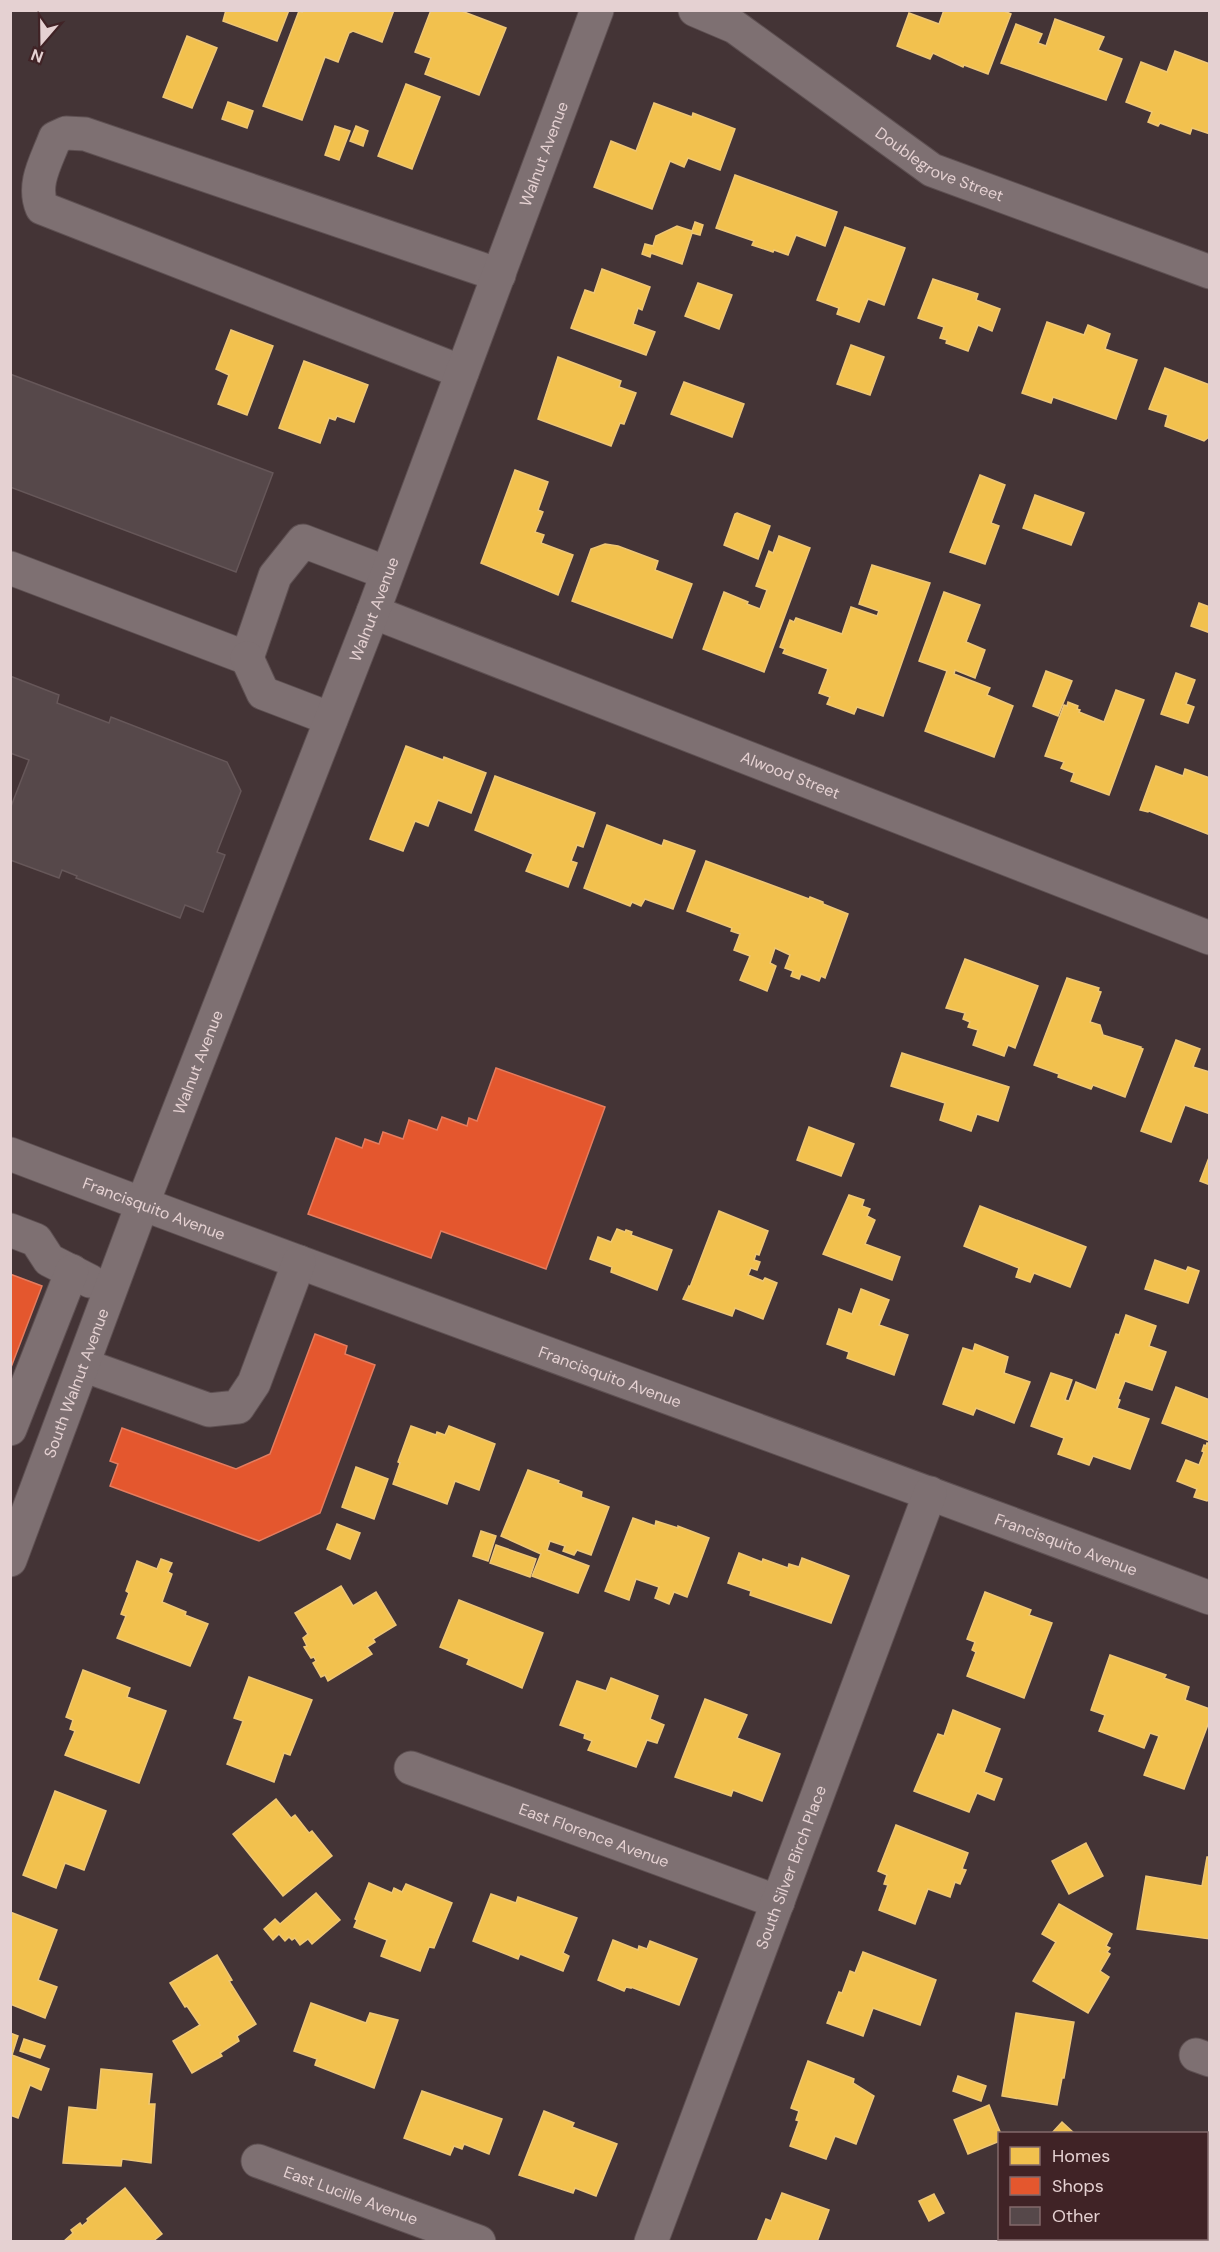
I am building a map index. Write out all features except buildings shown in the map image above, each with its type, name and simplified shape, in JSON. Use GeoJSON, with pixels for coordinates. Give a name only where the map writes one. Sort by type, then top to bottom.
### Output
{"type":"FeatureCollection","features":[{"type":"Feature","properties":{"kind":"street","name":"Walnut Avenue"},"geometry":{"type":"LineString","coordinates":[[142,1205],[373,612],[597,10]]}},
{"type":"Feature","properties":{"kind":"street","name":"Doublegrove Street"},"geometry":{"type":"LineString","coordinates":[[695,10],[735,27],[932,170],[1209,272]]}},
{"type":"Feature","properties":{"kind":"street"},"geometry":{"type":"LineString","coordinates":[[462,372],[42,208],[37,186],[55,138],[66,133],[85,134],[498,275]]}},
{"type":"Feature","properties":{"kind":"street"},"geometry":{"type":"LineString","coordinates":[[331,719],[263,693],[247,658],[275,576],[303,541],[387,573]]}},
{"type":"Feature","properties":{"kind":"street"},"geometry":{"type":"LineString","coordinates":[[10,568],[247,658]]}},
{"type":"Feature","properties":{"kind":"street","name":"Alwood Street"},"geometry":{"type":"LineString","coordinates":[[373,612],[1209,938]]}},
{"type":"Feature","properties":{"kind":"street","name":"Francisquito Avenue"},"geometry":{"type":"LineString","coordinates":[[10,1154],[142,1205],[930,1493],[1209,1598]]}},
{"type":"Feature","properties":{"kind":"street","name":"South Walnut Avenue"},"geometry":{"type":"LineString","coordinates":[[10,1560],[142,1205]]}},
{"type":"Feature","properties":{"kind":"street"},"geometry":{"type":"LineString","coordinates":[[10,1230],[36,1240],[50,1260],[110,1291]]}},
{"type":"Feature","properties":{"kind":"street"},"geometry":{"type":"LineString","coordinates":[[83,1365],[209,1410],[237,1407],[254,1383],[299,1262]]}},
{"type":"Feature","properties":{"kind":"street"},"geometry":{"type":"LineString","coordinates":[[10,1429],[72,1271]]}},
{"type":"Feature","properties":{"kind":"street"},"geometry":{"type":"LineString","coordinates":[[10,1439],[50,1454]]}},
{"type":"Feature","properties":{"kind":"street","name":"South Silver Birch Place"},"geometry":{"type":"LineString","coordinates":[[651,2241],[930,1493]]}},
{"type":"Feature","properties":{"kind":"street","name":"East Florence Avenue"},"geometry":{"type":"LineString","coordinates":[[411,1768],[778,1902]]}},
{"type":"Feature","properties":{"kind":"street","name":"East Lucille Avenue"},"geometry":{"type":"LineString","coordinates":[[258,2161],[479,2241]]}}]}
